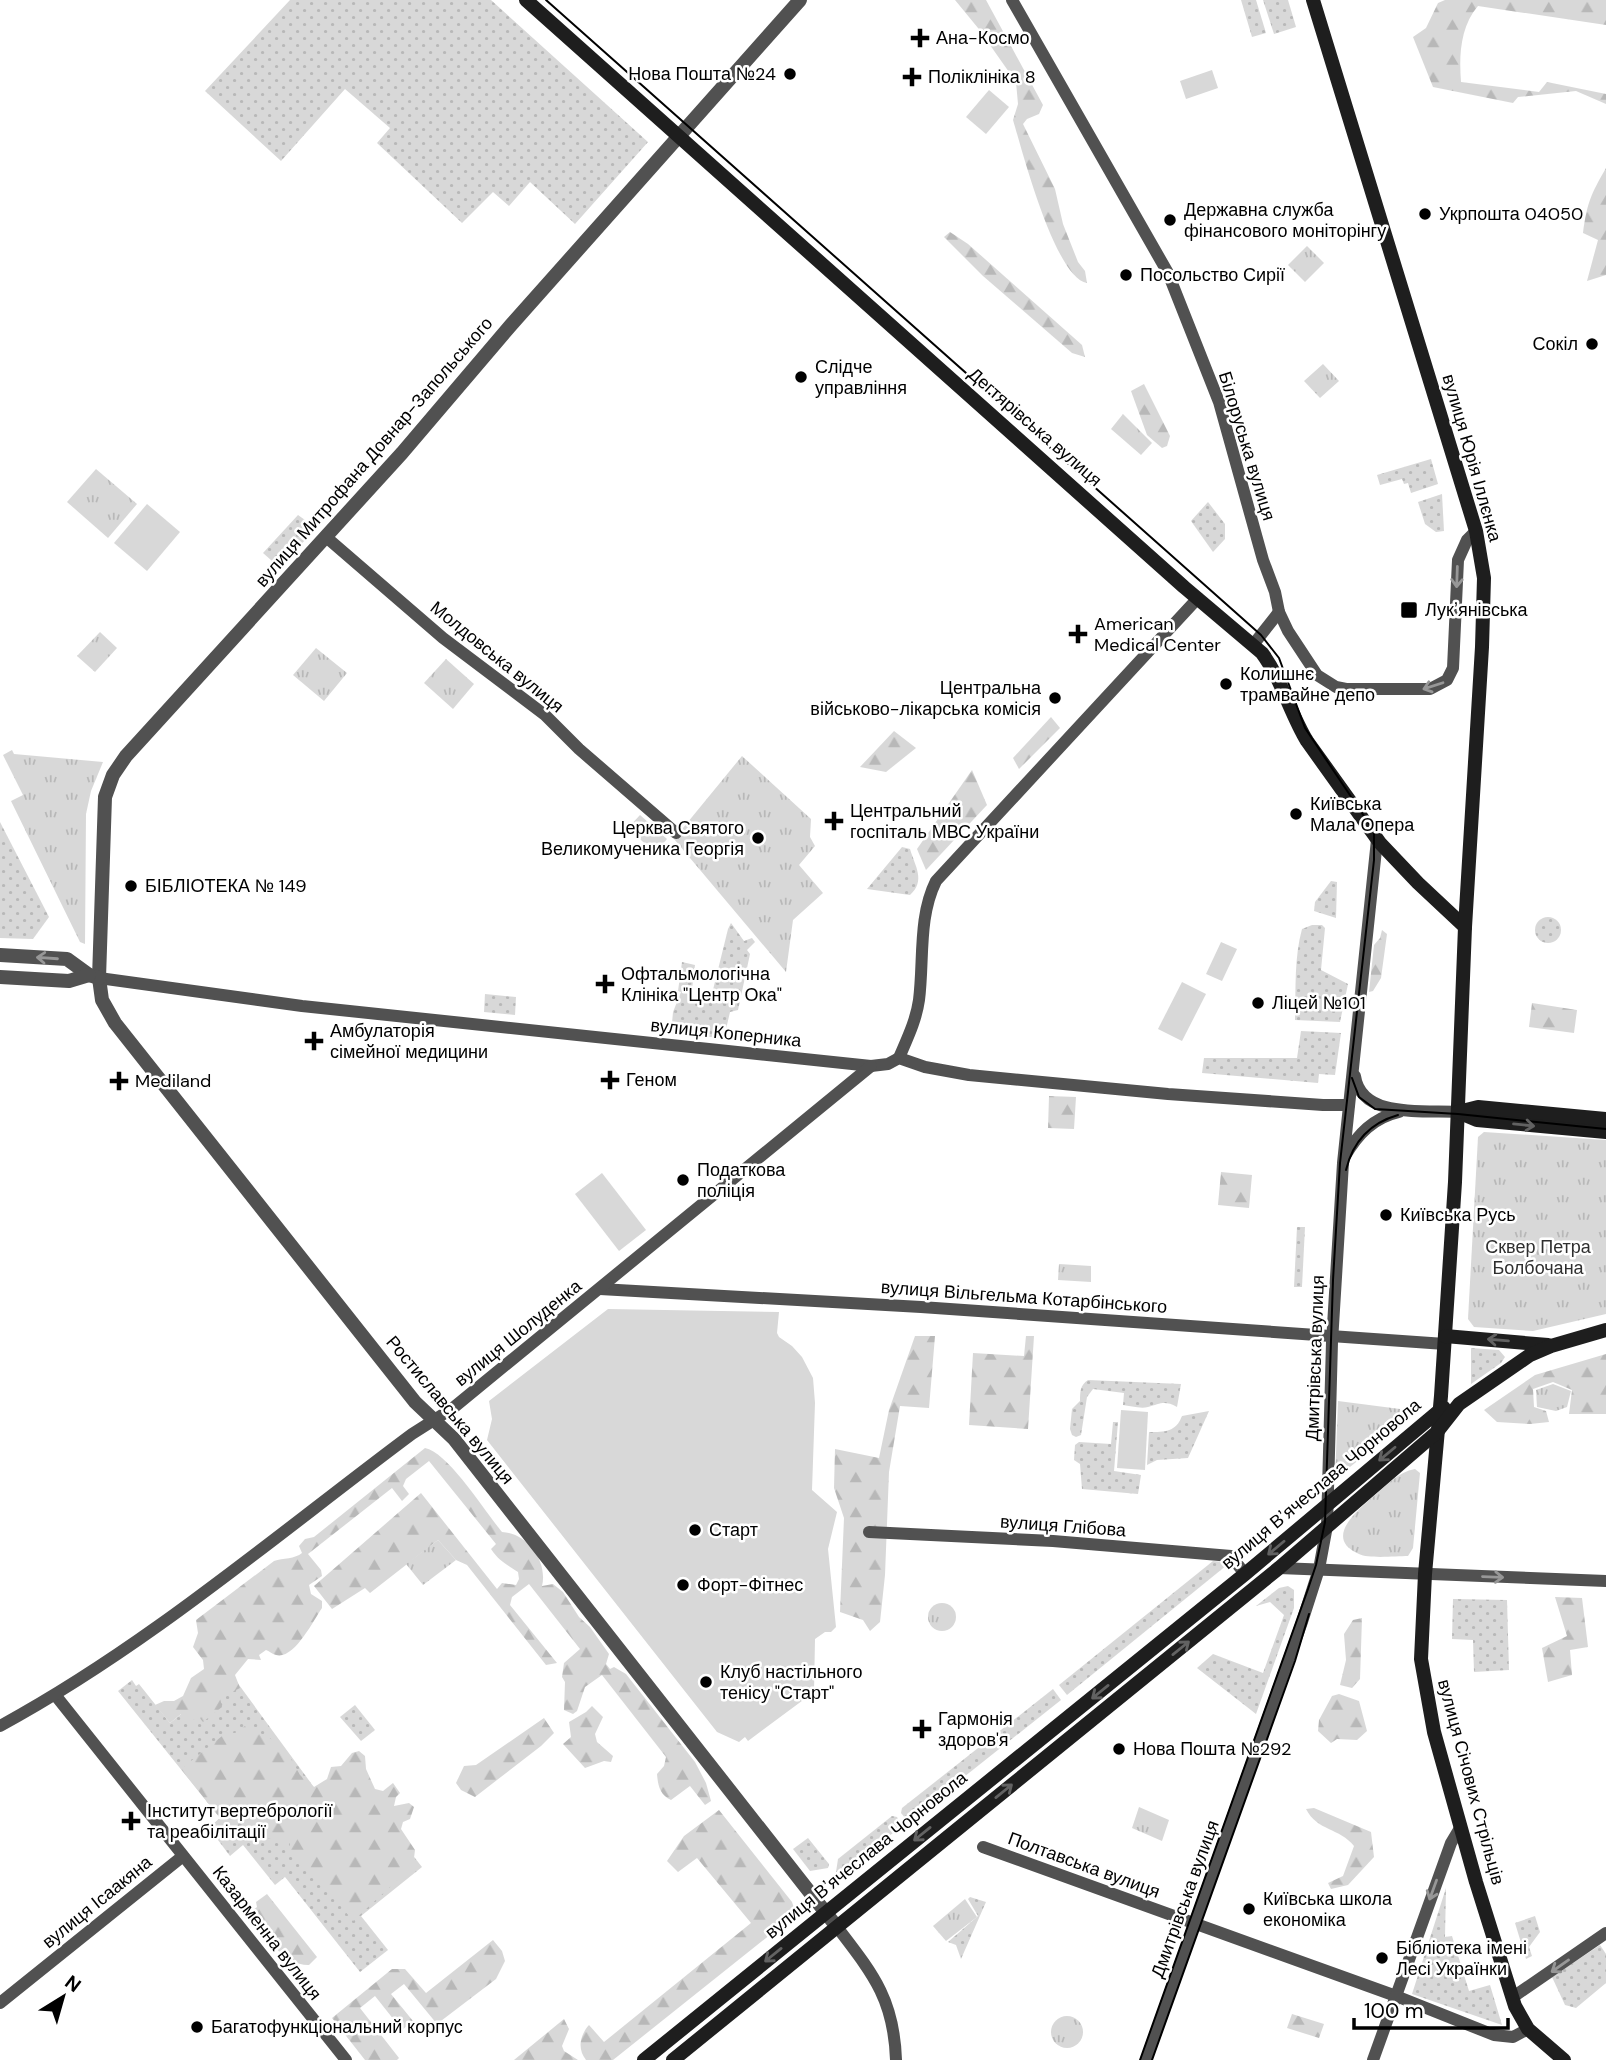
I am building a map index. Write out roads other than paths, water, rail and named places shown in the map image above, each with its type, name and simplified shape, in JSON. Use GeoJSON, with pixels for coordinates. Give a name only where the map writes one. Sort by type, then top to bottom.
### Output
{"type":"FeatureCollection","features":[{"type":"Feature","properties":{"kind":"main road","name":"Дегтярівська вулиця"},"geometry":{"type":"LineString","coordinates":[[526,0],[1253,645],[1270,664],[1296,724],[1377,840],[1465,927]]}},
{"type":"Feature","properties":{"kind":"main road","name":"вулиця Юрія Іллєнка"},"geometry":{"type":"LineString","coordinates":[[1312,0],[1476,531],[1484,589],[1465,927],[1458,1112]]}},
{"type":"Feature","properties":{"kind":"main road"},"geometry":{"type":"LineString","coordinates":[[1458,1112],[1478,1107],[1606,1119]]}},
{"type":"Feature","properties":{"kind":"main road"},"geometry":{"type":"LineString","coordinates":[[1458,1112],[1478,1120],[1606,1132]]}},
{"type":"Feature","properties":{"kind":"main road","name":"вулиця Січових Стрільців"},"geometry":{"type":"LineString","coordinates":[[1458,1112],[1445,1340],[1425,1574],[1421,1659],[1425,1690],[1460,1828],[1513,1997],[1528,2029],[1564,2060]]}},
{"type":"Feature","properties":{"kind":"main road"},"geometry":{"type":"LineString","coordinates":[[1459,1405],[1511,1366],[1551,1346],[1606,1330]]}},
{"type":"Feature","properties":{"kind":"main road"},"geometry":{"type":"LineString","coordinates":[[1445,1340],[1551,1346]]}},
{"type":"Feature","properties":{"kind":"main road","name":"вулиця Вʼячеслава Чорновола"},"geometry":{"type":"LineString","coordinates":[[644,2060],[1245,1574],[1440,1410],[1459,1405]]}},
{"type":"Feature","properties":{"kind":"main road","name":"вулиця Вʼячеслава Чорновола"},"geometry":{"type":"LineString","coordinates":[[673,2060],[1279,1567],[1437,1432],[1459,1405]]}},
{"type":"Feature","properties":{"kind":"street","name":"вулиця Митрофана Довнар-Запольського"},"geometry":{"type":"LineString","coordinates":[[94,977],[105,797],[113,775],[126,756],[326,537],[800,0]]}},
{"type":"Feature","properties":{"kind":"street","name":"Білоруська вулиця"},"geometry":{"type":"LineString","coordinates":[[1012,0],[1168,273],[1219,402],[1279,612],[1317,674],[1336,687],[1418,690],[1441,685],[1453,668],[1458,560],[1467,540],[1476,531]]}},
{"type":"Feature","properties":{"kind":"street","name":"Молдовська вулиця"},"geometry":{"type":"LineString","coordinates":[[326,537],[443,638],[545,715],[579,750],[676,833]]}},
{"type":"Feature","properties":{"kind":"street"},"geometry":{"type":"LineString","coordinates":[[1198,598],[936,881],[926,910],[919,1003],[899,1058],[925,1067],[969,1076],[1181,1095],[1349,1105]]}},
{"type":"Feature","properties":{"kind":"street"},"geometry":{"type":"LineString","coordinates":[[1253,645],[1279,612]]}},
{"type":"Feature","properties":{"kind":"street","name":"Дмитрівська вулиця"},"geometry":{"type":"LineString","coordinates":[[1146,2060],[1319,1569],[1327,1526],[1332,1336],[1343,1163],[1377,840]]}},
{"type":"Feature","properties":{"kind":"street"},"geometry":{"type":"LineString","coordinates":[[0,955],[68,959],[94,977]]}},
{"type":"Feature","properties":{"kind":"street"},"geometry":{"type":"LineString","coordinates":[[0,977],[69,981],[94,977]]}},
{"type":"Feature","properties":{"kind":"street","name":"вулиця Коперника"},"geometry":{"type":"LineString","coordinates":[[94,977],[302,1006],[871,1066],[899,1058]]}},
{"type":"Feature","properties":{"kind":"street","name":"Ростиславська вулиця"},"geometry":{"type":"LineString","coordinates":[[94,977],[102,1000],[115,1023],[415,1402],[454,1439],[837,1927]]}},
{"type":"Feature","properties":{"kind":"street"},"geometry":{"type":"LineString","coordinates":[[1353,1065],[1359,1090],[1371,1103],[1389,1108],[1458,1112]]}},
{"type":"Feature","properties":{"kind":"street","name":"вулиця Шолуденка"},"geometry":{"type":"LineString","coordinates":[[0,1726],[56,1696],[176,1612],[412,1434],[497,1374],[871,1066]]}},
{"type":"Feature","properties":{"kind":"street"},"geometry":{"type":"LineString","coordinates":[[1343,1163],[1356,1138],[1371,1124],[1392,1113],[1416,1110]]}},
{"type":"Feature","properties":{"kind":"street","name":"вулиця Вільгельма Котарбінського"},"geometry":{"type":"LineString","coordinates":[[600,1289],[921,1307],[1332,1336],[1445,1340]]}},
{"type":"Feature","properties":{"kind":"street","name":"вулиця Глібова"},"geometry":{"type":"LineString","coordinates":[[869,1532],[1053,1541],[1231,1556],[1245,1574]]}},
{"type":"Feature","properties":{"kind":"street"},"geometry":{"type":"LineString","coordinates":[[1279,1567],[1606,1581]]}},
{"type":"Feature","properties":{"kind":"street","name":"Казарменна вулиця"},"geometry":{"type":"LineString","coordinates":[[56,1696],[346,2060]]}},
{"type":"Feature","properties":{"kind":"street"},"geometry":{"type":"LineString","coordinates":[[1373,2060],[1451,1843],[1460,1828]]}},
{"type":"Feature","properties":{"kind":"street","name":"Полтавська вулиця"},"geometry":{"type":"LineString","coordinates":[[983,1847],[1396,1996],[1494,2035],[1513,2037],[1528,2029]]}},
{"type":"Feature","properties":{"kind":"street","name":"вулиця Ісаакяна"},"geometry":{"type":"LineString","coordinates":[[0,2003],[183,1856]]}},
{"type":"Feature","properties":{"kind":"street"},"geometry":{"type":"LineString","coordinates":[[837,1927],[876,1979],[886,2000],[895,2034],[896,2060]]}},
{"type":"Feature","properties":{"kind":"street"},"geometry":{"type":"LineString","coordinates":[[1513,1997],[1606,1933]]}},
{"type":"Feature","properties":{"kind":"tram line"},"geometry":{"type":"LineString","coordinates":[[546,0],[1261,635],[1279,658],[1305,728],[1374,831],[1374,860],[1340,1163],[1333,1280],[1325,1522],[1308,1589],[1140,2060]]}},
{"type":"Feature","properties":{"kind":"tram line"},"geometry":{"type":"LineString","coordinates":[[1352,1078],[1359,1097],[1375,1109],[1458,1114],[1606,1129]]}},
{"type":"Feature","properties":{"kind":"tram line"},"geometry":{"type":"LineString","coordinates":[[1346,1170],[1353,1150],[1364,1135],[1379,1123],[1398,1115]]}},
{"type":"Feature","properties":{"kind":"tram line"},"geometry":{"type":"LineString","coordinates":[[1152,2060],[1295,1661],[1309,1614]]}},
{"type":"Feature","properties":{"kind":"place","name":"Ана-Космо"},"geometry":{"type":"Point","coordinates":[920,38]}},
{"type":"Feature","properties":{"kind":"place","name":"Нова Пошта №24"},"geometry":{"type":"Point","coordinates":[790,74]}},
{"type":"Feature","properties":{"kind":"place","name":"Поліклініка 8"},"geometry":{"type":"Point","coordinates":[912,77]}},
{"type":"Feature","properties":{"kind":"place","name":"Укрпошта 04050"},"geometry":{"type":"Point","coordinates":[1425,214]}},
{"type":"Feature","properties":{"kind":"place","name":"Державна служба фінансового моніторінгу"},"geometry":{"type":"Point","coordinates":[1170,220]}},
{"type":"Feature","properties":{"kind":"place","name":"Посольство Сирії"},"geometry":{"type":"Point","coordinates":[1126,275]}},
{"type":"Feature","properties":{"kind":"place","name":"Сокіл"},"geometry":{"type":"Point","coordinates":[1592,344]}},
{"type":"Feature","properties":{"kind":"place","name":"Слідче управління"},"geometry":{"type":"Point","coordinates":[801,377]}},
{"type":"Feature","properties":{"kind":"place","name":"Лукʼянівська"},"geometry":{"type":"Point","coordinates":[1409,610]}},
{"type":"Feature","properties":{"kind":"place","name":"American Medical Center"},"geometry":{"type":"Point","coordinates":[1078,634]}},
{"type":"Feature","properties":{"kind":"place","name":"Колишнє трамвайне депо"},"geometry":{"type":"Point","coordinates":[1226,684]}},
{"type":"Feature","properties":{"kind":"place","name":"Центральна військово-лікарська комісія"},"geometry":{"type":"Point","coordinates":[1055,698]}},
{"type":"Feature","properties":{"kind":"place","name":"Київська Мала Опера"},"geometry":{"type":"Point","coordinates":[1296,814]}},
{"type":"Feature","properties":{"kind":"place","name":"Центральний госпіталь МВС України"},"geometry":{"type":"Point","coordinates":[834,821]}},
{"type":"Feature","properties":{"kind":"place","name":"Церква Святого Великомученика Георгія"},"geometry":{"type":"Point","coordinates":[758,838]}},
{"type":"Feature","properties":{"kind":"place","name":"БІБЛІОТЕКА № 149"},"geometry":{"type":"Point","coordinates":[131,886]}},
{"type":"Feature","properties":{"kind":"place","name":"Офтальмологічна Клініка \"Центр Ока\""},"geometry":{"type":"Point","coordinates":[605,984]}},
{"type":"Feature","properties":{"kind":"place","name":"Ліцей №101"},"geometry":{"type":"Point","coordinates":[1258,1003]}},
{"type":"Feature","properties":{"kind":"place","name":"Амбулаторія сімейної медицини"},"geometry":{"type":"Point","coordinates":[314,1041]}},
{"type":"Feature","properties":{"kind":"place","name":"Геном"},"geometry":{"type":"Point","coordinates":[610,1080]}},
{"type":"Feature","properties":{"kind":"place","name":"Mediland"},"geometry":{"type":"Point","coordinates":[119,1081]}},
{"type":"Feature","properties":{"kind":"place","name":"Податкова поліція"},"geometry":{"type":"Point","coordinates":[683,1180]}},
{"type":"Feature","properties":{"kind":"place","name":"Київська Русь"},"geometry":{"type":"Point","coordinates":[1386,1215]}},
{"type":"Feature","properties":{"kind":"place","name":"Старт"},"geometry":{"type":"Point","coordinates":[695,1530]}},
{"type":"Feature","properties":{"kind":"place","name":"Форт-Фітнес"},"geometry":{"type":"Point","coordinates":[683,1585]}},
{"type":"Feature","properties":{"kind":"place","name":"Клуб настільного тенісу \"Старт\""},"geometry":{"type":"Point","coordinates":[706,1682]}},
{"type":"Feature","properties":{"kind":"place","name":"Гармонія здоров'я"},"geometry":{"type":"Point","coordinates":[922,1729]}},
{"type":"Feature","properties":{"kind":"place","name":"Нова Пошта №292"},"geometry":{"type":"Point","coordinates":[1119,1749]}},
{"type":"Feature","properties":{"kind":"place","name":"Інститут вертебрології та реабілітації"},"geometry":{"type":"Point","coordinates":[131,1821]}},
{"type":"Feature","properties":{"kind":"place","name":"Київська школа економіка"},"geometry":{"type":"Point","coordinates":[1249,1909]}},
{"type":"Feature","properties":{"kind":"place","name":"Бібліотека імені Лесі Українки"},"geometry":{"type":"Point","coordinates":[1382,1958]}},
{"type":"Feature","properties":{"kind":"place","name":"Багатофункціональний корпус"},"geometry":{"type":"Point","coordinates":[197,2027]}},
{"type":"Feature","properties":{"kind":"park label","name":"Сквер Петра Болбочана"},"geometry":{"type":"Point","coordinates":[1538,1257]}}]}
